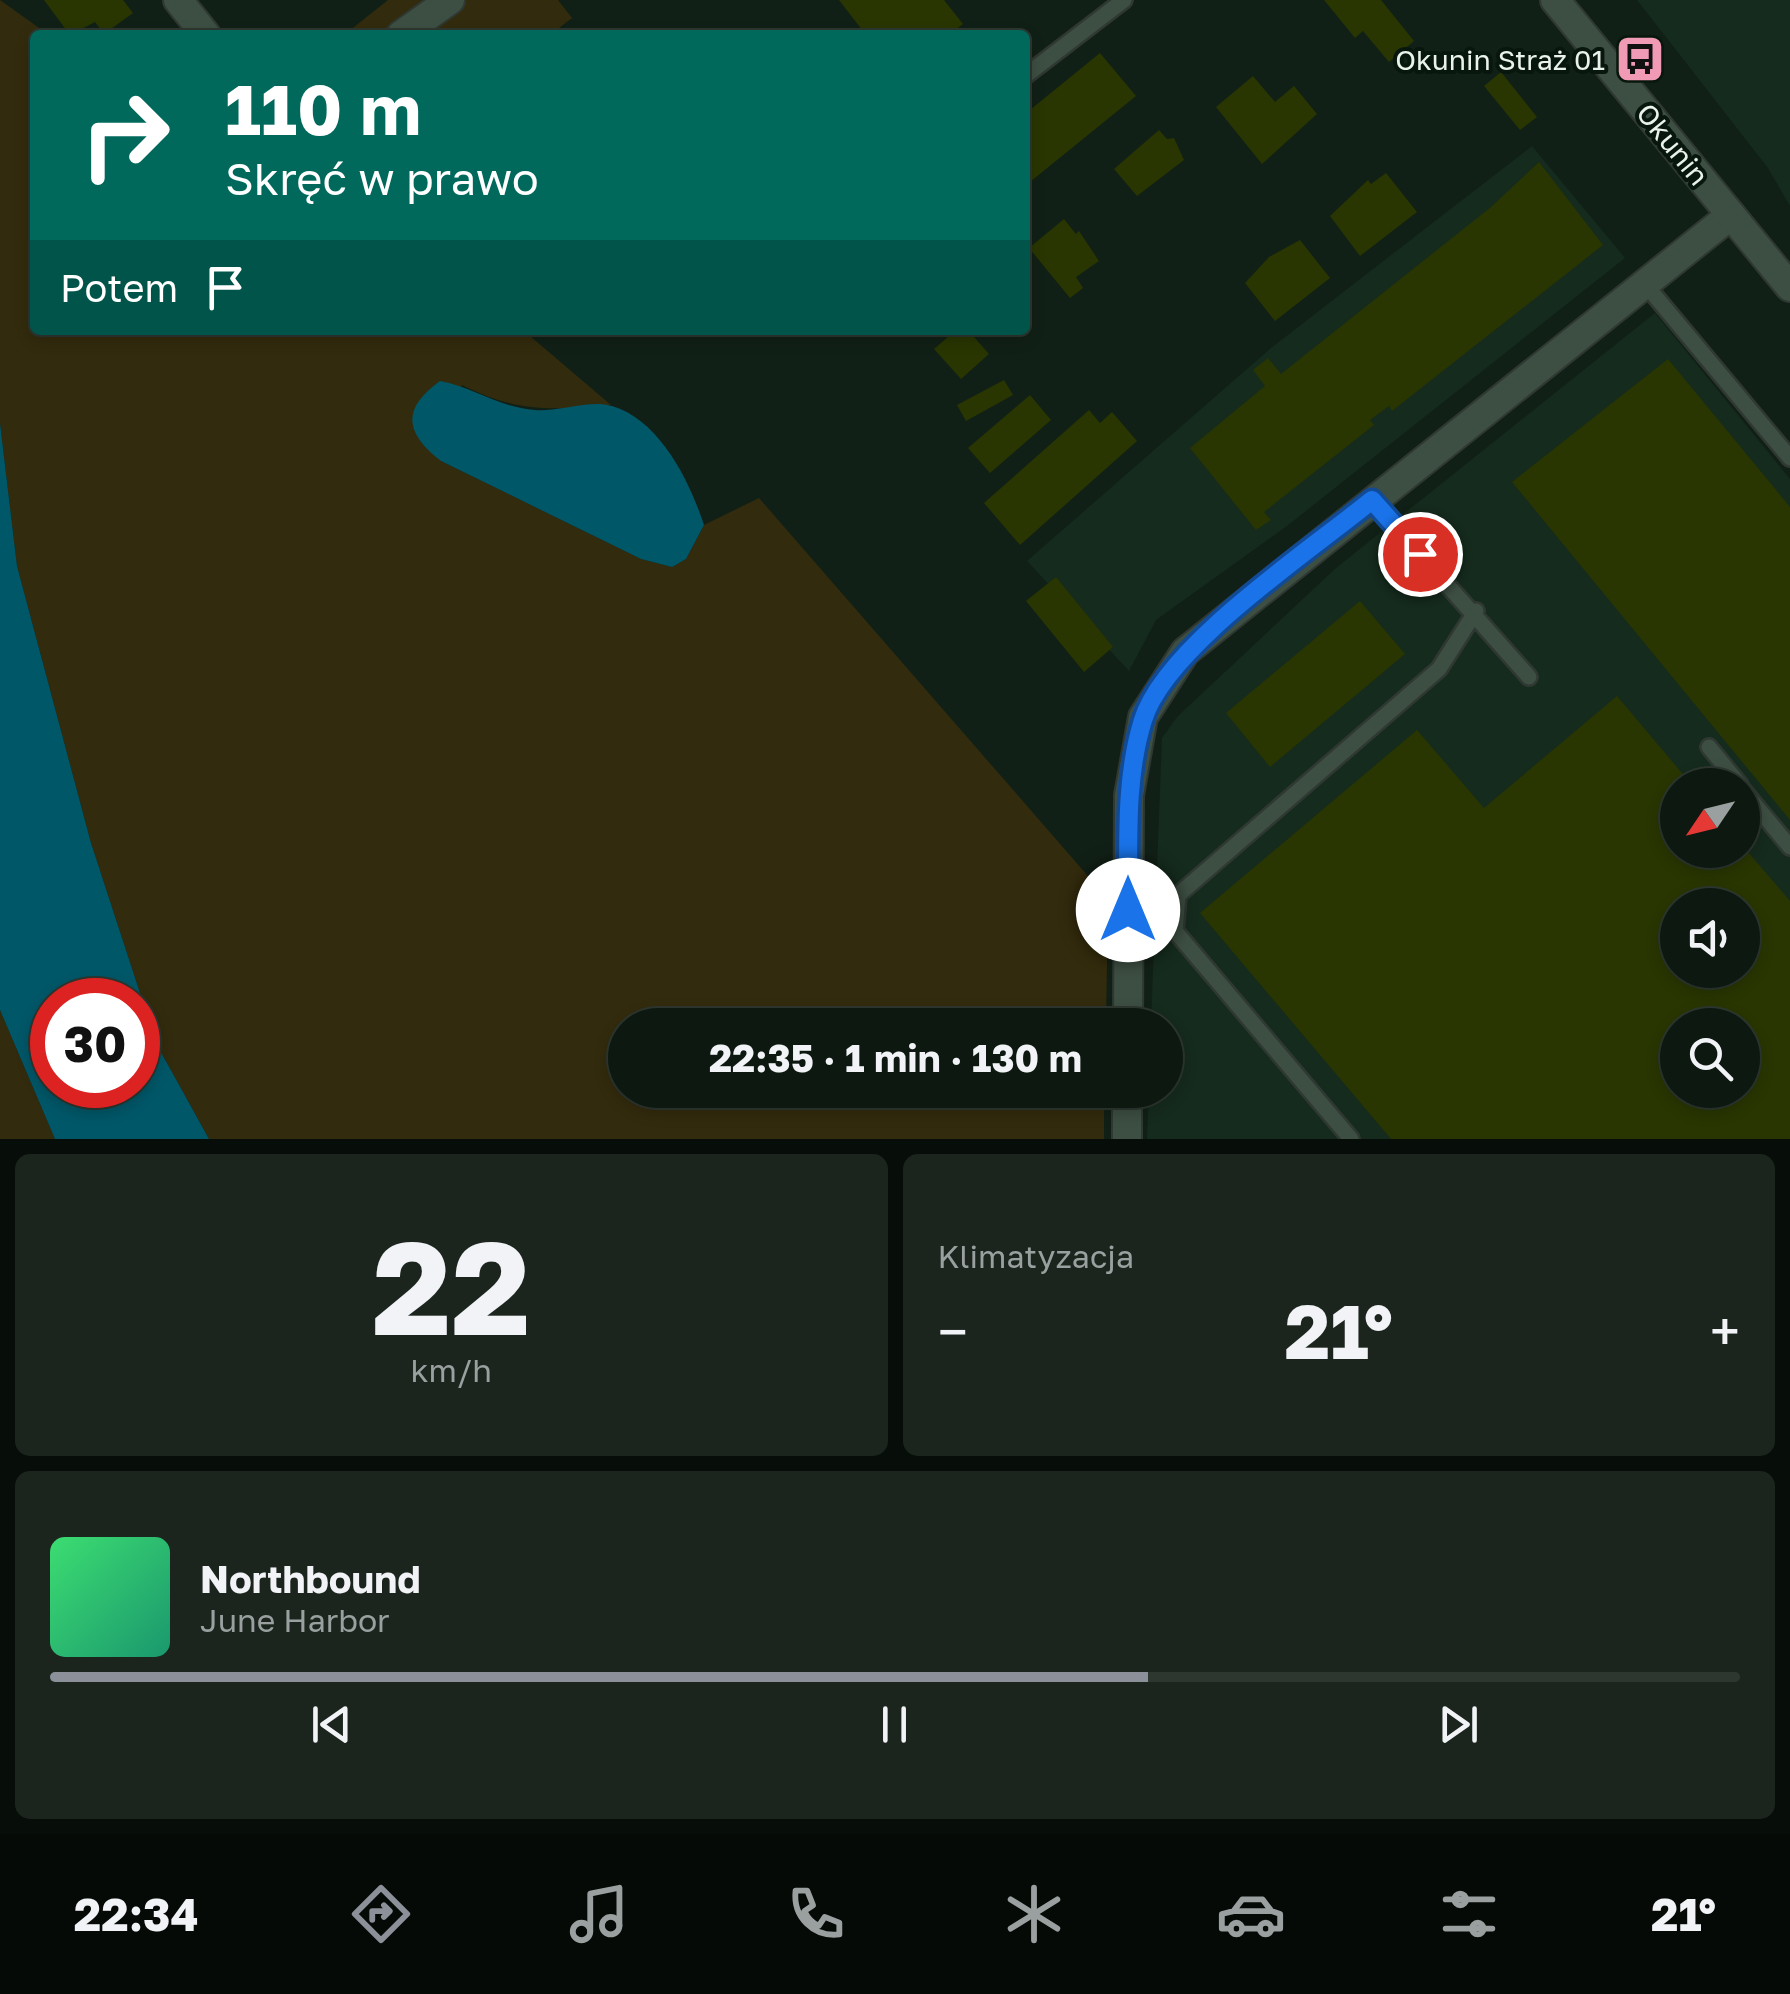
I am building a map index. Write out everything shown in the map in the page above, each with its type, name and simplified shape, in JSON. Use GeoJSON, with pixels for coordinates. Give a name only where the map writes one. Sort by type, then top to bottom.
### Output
{"type":"FeatureCollection","features":[{"type":"Feature","properties":{"kind":"street"},"geometry":{"type":"LineString","coordinates":[[178,0],[202,30]]}},
{"type":"Feature","properties":{"kind":"street"},"geometry":{"type":"LineString","coordinates":[[408,30],[450,0]]}},
{"type":"Feature","properties":{"kind":"street","name":"Okunin"},"geometry":{"type":"LineString","coordinates":[[1555,0],[1790,287]]}},
{"type":"Feature","properties":{"kind":"street"},"geometry":{"type":"LineString","coordinates":[[1128,1008],[1129,795],[1143,717],[1185,652],[1731,214]]}},
{"type":"Feature","properties":{"kind":"street"},"geometry":{"type":"LineString","coordinates":[[1127,1139],[1128,1108]]}},
{"type":"Feature","properties":{"kind":"lane"},"geometry":{"type":"LineString","coordinates":[[1030,72],[1124,0]]}},
{"type":"Feature","properties":{"kind":"lane"},"geometry":{"type":"LineString","coordinates":[[1645,284],[1790,458]]}},
{"type":"Feature","properties":{"kind":"lane"},"geometry":{"type":"LineString","coordinates":[[1372,500],[1476,612],[1530,677]]}},
{"type":"Feature","properties":{"kind":"lane"},"geometry":{"type":"LineString","coordinates":[[1351,1139],[1175,931],[1178,895],[1439,670],[1476,612]]}},
{"type":"Feature","properties":{"kind":"lane"},"geometry":{"type":"LineString","coordinates":[[1709,748],[1725,768]]}},
{"type":"Feature","properties":{"kind":"lane"},"geometry":{"type":"LineString","coordinates":[[1760,810],[1790,847]]}},
{"type":"Feature","properties":{"kind":"shaded area"},"geometry":{"type":"Polygon","coordinates":[[[0,0],[42,30],[30,30],[30,335],[529,335],[611,405],[518,405],[462,385],[441,461],[641,559],[672,567],[686,559],[704,525],[759,498],[1108,899],[1106,1008],[608,1008],[608,1108],[1104,1108],[1104,1139],[209,1139],[160,1050],[160,978],[135,978],[91,843],[17,566],[0,423],[0,0]]]}},
{"type":"Feature","properties":{"kind":"shaded area"},"geometry":{"type":"Polygon","coordinates":[[[388,0],[558,0],[572,18],[556,30],[350,30],[388,0]]]}},
{"type":"Feature","properties":{"kind":"shaded area"},"geometry":{"type":"Polygon","coordinates":[[[1637,0],[1790,0],[1790,206],[1768,168],[1637,0]]]}},
{"type":"Feature","properties":{"kind":"shaded area"},"geometry":{"type":"Polygon","coordinates":[[[1532,146],[1625,258],[1287,526],[1156,620],[1129,671],[1027,561],[1271,348],[1532,146]]]}},
{"type":"Feature","properties":{"kind":"shaded area"},"geometry":{"type":"Polygon","coordinates":[[[1655,313],[1790,479],[1790,1139],[1147,1139],[1148,1108],[1183,1108],[1183,1008],[1152,1008],[1162,738],[1177,717],[1336,568],[1655,313]]]}},
{"type":"Feature","properties":{"kind":"shaded area"},"geometry":{"type":"Polygon","coordinates":[[[0,1010],[30,1080],[30,1108],[42,1108],[55,1139],[0,1139],[0,1010]]]}},
{"type":"Feature","properties":{"kind":"water"},"geometry":{"type":"Polygon","coordinates":[[[440,381],[522,408],[544,410],[603,404],[629,413],[645,424],[681,472],[704,525],[686,559],[672,567],[641,559],[441,461],[420,441],[412,421],[419,401],[440,381]]]}},
{"type":"Feature","properties":{"kind":"water"},"geometry":{"type":"Polygon","coordinates":[[[0,423],[17,566],[91,843],[135,978],[30,978],[30,1080],[0,1010],[0,423]]]}},
{"type":"Feature","properties":{"kind":"water"},"geometry":{"type":"Polygon","coordinates":[[[160,1050],[209,1139],[55,1139],[42,1108],[160,1108],[160,1050]]]}},
{"type":"Feature","properties":{"kind":"building"},"geometry":{"type":"Polygon","coordinates":[[[44,0],[123,0],[133,13],[110,30],[101,30],[95,22],[80,30],[66,30],[44,0]]]}},
{"type":"Feature","properties":{"kind":"building"},"geometry":{"type":"Polygon","coordinates":[[[839,0],[944,0],[963,24],[955,30],[862,30],[839,0]]]}},
{"type":"Feature","properties":{"kind":"building"},"geometry":{"type":"Polygon","coordinates":[[[1324,0],[1381,0],[1414,41],[1389,62],[1363,31],[1355,38],[1324,0]]]}},
{"type":"Feature","properties":{"kind":"building"},"geometry":{"type":"Polygon","coordinates":[[[1100,53],[1136,96],[1030,182],[1030,110],[1100,53]]]}},
{"type":"Feature","properties":{"kind":"building"},"geometry":{"type":"Polygon","coordinates":[[[1501,72],[1537,117],[1520,130],[1484,86],[1501,72]]]}},
{"type":"Feature","properties":{"kind":"building"},"geometry":{"type":"Polygon","coordinates":[[[1253,76],[1275,102],[1294,86],[1317,114],[1262,164],[1216,107],[1253,76]]]}},
{"type":"Feature","properties":{"kind":"building"},"geometry":{"type":"Polygon","coordinates":[[[1159,130],[1167,139],[1174,138],[1184,160],[1137,196],[1114,169],[1159,130]]]}},
{"type":"Feature","properties":{"kind":"building"},"geometry":{"type":"Polygon","coordinates":[[[1539,162],[1603,245],[1392,411],[1389,406],[1370,420],[1374,425],[1264,512],[1271,520],[1256,530],[1190,448],[1265,386],[1253,370],[1268,358],[1281,374],[1491,207],[1539,162]]]}},
{"type":"Feature","properties":{"kind":"building"},"geometry":{"type":"Polygon","coordinates":[[[1386,173],[1417,212],[1360,256],[1330,216],[1368,180],[1371,184],[1386,173]]]}},
{"type":"Feature","properties":{"kind":"building"},"geometry":{"type":"Polygon","coordinates":[[[1064,219],[1076,234],[1079,231],[1099,261],[1076,277],[1083,288],[1070,298],[1030,247],[1064,219]]]}},
{"type":"Feature","properties":{"kind":"building"},"geometry":{"type":"Polygon","coordinates":[[[1300,240],[1330,278],[1275,321],[1245,283],[1269,257],[1300,240]]]}},
{"type":"Feature","properties":{"kind":"building"},"geometry":{"type":"Polygon","coordinates":[[[950,335],[972,335],[989,354],[961,379],[934,349],[950,335]]]}},
{"type":"Feature","properties":{"kind":"building"},"geometry":{"type":"Polygon","coordinates":[[[1668,359],[1790,507],[1790,820],[1760,784],[1760,768],[1747,768],[1512,482],[1668,359]]]}},
{"type":"Feature","properties":{"kind":"building"},"geometry":{"type":"Polygon","coordinates":[[[1004,380],[1013,395],[966,421],[957,405],[1004,380]]]}},
{"type":"Feature","properties":{"kind":"building"},"geometry":{"type":"Polygon","coordinates":[[[1030,395],[1051,420],[990,473],[968,448],[1030,395]]]}},
{"type":"Feature","properties":{"kind":"building"},"geometry":{"type":"Polygon","coordinates":[[[1089,410],[1100,423],[1112,412],[1137,441],[1020,545],[984,503],[1089,410]]]}},
{"type":"Feature","properties":{"kind":"building"},"geometry":{"type":"Polygon","coordinates":[[[1056,577],[1113,647],[1084,672],[1026,601],[1056,577]]]}},
{"type":"Feature","properties":{"kind":"building"},"geometry":{"type":"Polygon","coordinates":[[[1360,601],[1405,654],[1270,767],[1226,713],[1360,601]]]}},
{"type":"Feature","properties":{"kind":"building"},"geometry":{"type":"Polygon","coordinates":[[[1617,696],[1678,768],[1660,768],[1660,868],[1760,866],[1790,901],[1790,1139],[1391,1139],[1200,913],[1417,730],[1484,808],[1617,696]]]}},
{"type":"Feature","properties":{"kind":"place","name":"Okunin Straż 01"},"geometry":{"type":"Point","coordinates":[1640,59]}},
{"type":"Feature","properties":{"kind":"route"},"geometry":{"type":"LineString","coordinates":[[1128,910],[1129,795],[1143,717],[1185,652],[1372,500],[1420,554]]}}]}
